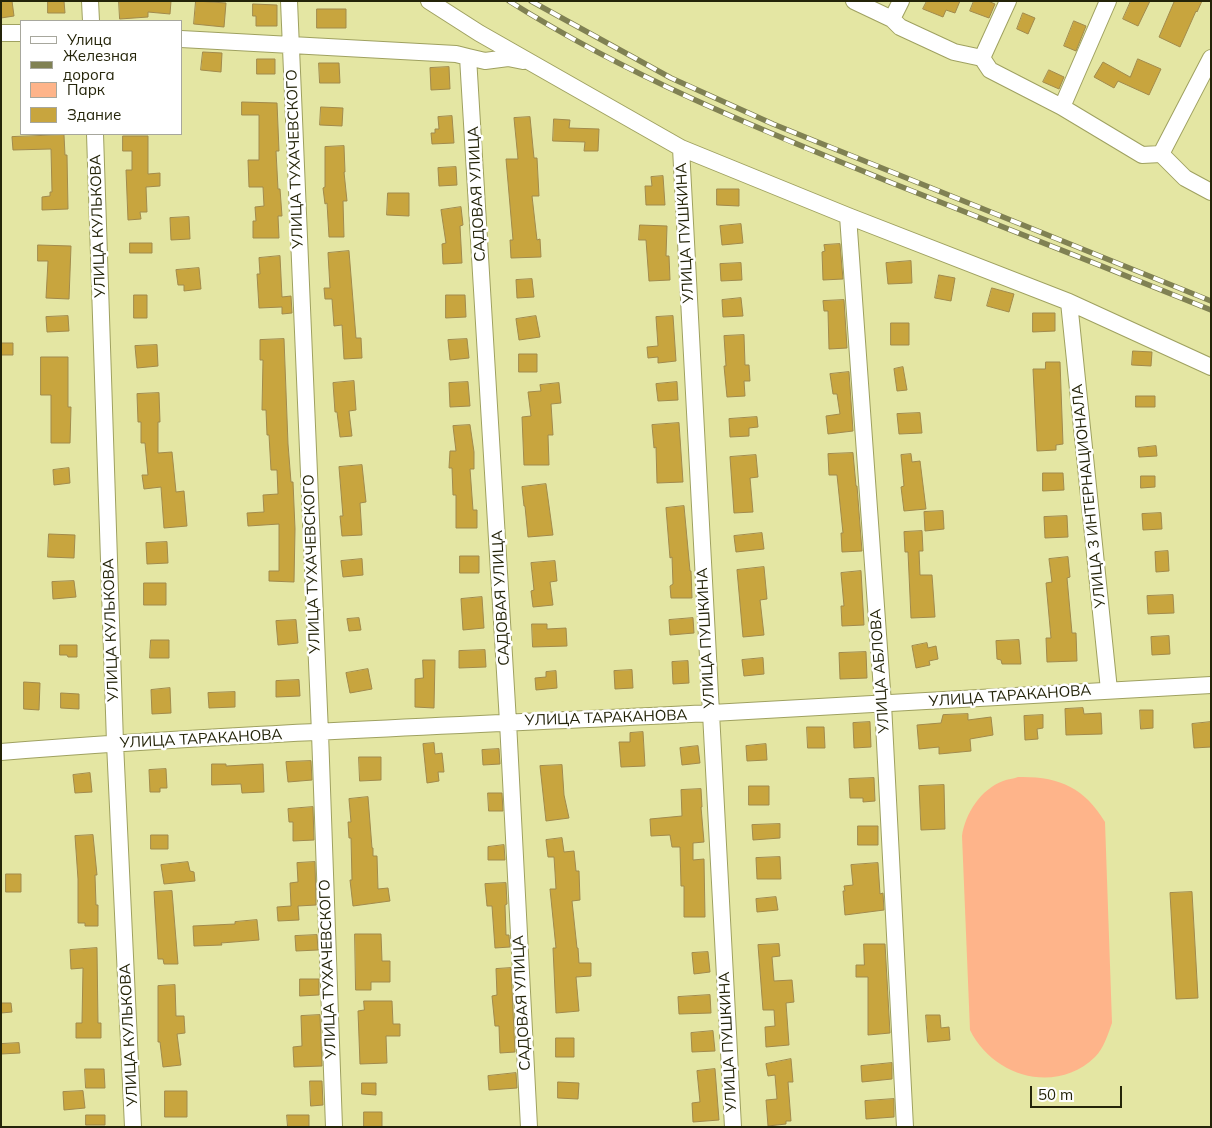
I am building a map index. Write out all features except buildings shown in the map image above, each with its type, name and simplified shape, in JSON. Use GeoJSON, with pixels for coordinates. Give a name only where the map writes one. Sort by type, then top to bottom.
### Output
{"type":"FeatureCollection","features":[{"type":"Feature","properties":{"kind":"street"},"geometry":{"type":"LineString","coordinates":[[90,1],[91,20]]}},
{"type":"Feature","properties":{"kind":"street","name":"УЛИЦА ТУХАЧЕВСКОГО"},"geometry":{"type":"LineString","coordinates":[[289,1],[320,733],[334,1127]]}},
{"type":"Feature","properties":{"kind":"street"},"geometry":{"type":"LineString","coordinates":[[429,1],[479,33],[681,148],[848,216],[1069,302],[1211,366]]}},
{"type":"Feature","properties":{"kind":"street"},"geometry":{"type":"LineString","coordinates":[[854,1],[892,19],[900,27],[954,52],[982,58],[990,70],[1062,107],[1142,155],[1161,154],[1184,178],[1211,192]]}},
{"type":"Feature","properties":{"kind":"street"},"geometry":{"type":"LineString","coordinates":[[892,19],[901,1]]}},
{"type":"Feature","properties":{"kind":"street"},"geometry":{"type":"LineString","coordinates":[[982,58],[1008,1]]}},
{"type":"Feature","properties":{"kind":"street"},"geometry":{"type":"LineString","coordinates":[[1062,107],[1108,1]]}},
{"type":"Feature","properties":{"kind":"street"},"geometry":{"type":"LineString","coordinates":[[1,33],[20,33]]}},
{"type":"Feature","properties":{"kind":"street"},"geometry":{"type":"LineString","coordinates":[[182,39],[456,54],[469,63],[508,58],[533,64]]}},
{"type":"Feature","properties":{"kind":"street"},"geometry":{"type":"LineString","coordinates":[[1161,154],[1211,58]]}},
{"type":"Feature","properties":{"kind":"street","name":"САДОВАЯ УЛИЦА"},"geometry":{"type":"LineString","coordinates":[[469,63],[508,722],[529,1127]]}},
{"type":"Feature","properties":{"kind":"street","name":"УЛИЦА КУЛЬКОВА"},"geometry":{"type":"LineString","coordinates":[[94,135],[115,743],[133,1127]]}},
{"type":"Feature","properties":{"kind":"street","name":"УЛИЦА ПУШКИНА"},"geometry":{"type":"LineString","coordinates":[[681,148],[733,1127]]}},
{"type":"Feature","properties":{"kind":"street","name":"УЛИЦА АБЛОВА"},"geometry":{"type":"LineString","coordinates":[[848,216],[883,704],[905,1127]]}},
{"type":"Feature","properties":{"kind":"street","name":"УЛИЦА 3 ИНТЕРНАЦИОНАЛА"},"geometry":{"type":"LineString","coordinates":[[1069,302],[1110,690]]}},
{"type":"Feature","properties":{"kind":"street","name":"УЛИЦА ТАРАКАНОВА"},"geometry":{"type":"LineString","coordinates":[[1,752],[115,743],[883,704],[1211,685]]}},
{"type":"Feature","properties":{"kind":"green space"},"geometry":{"type":"Polygon","coordinates":[[[1018,777],[1046,779],[1069,786],[1088,800],[1105,822],[1112,1023],[1103,1045],[1095,1057],[1079,1069],[1062,1075],[1044,1078],[1026,1075],[1009,1069],[980,1046],[970,1030],[962,836],[970,811],[981,796],[995,785],[1018,777]]]}},
{"type":"Feature","properties":{"kind":"railway"},"geometry":{"type":"LineString","coordinates":[[509,1],[601,54],[696,101],[892,183],[1211,310]]}},
{"type":"Feature","properties":{"kind":"railway"},"geometry":{"type":"LineString","coordinates":[[531,1],[671,78],[773,124],[1211,301]]}}]}
